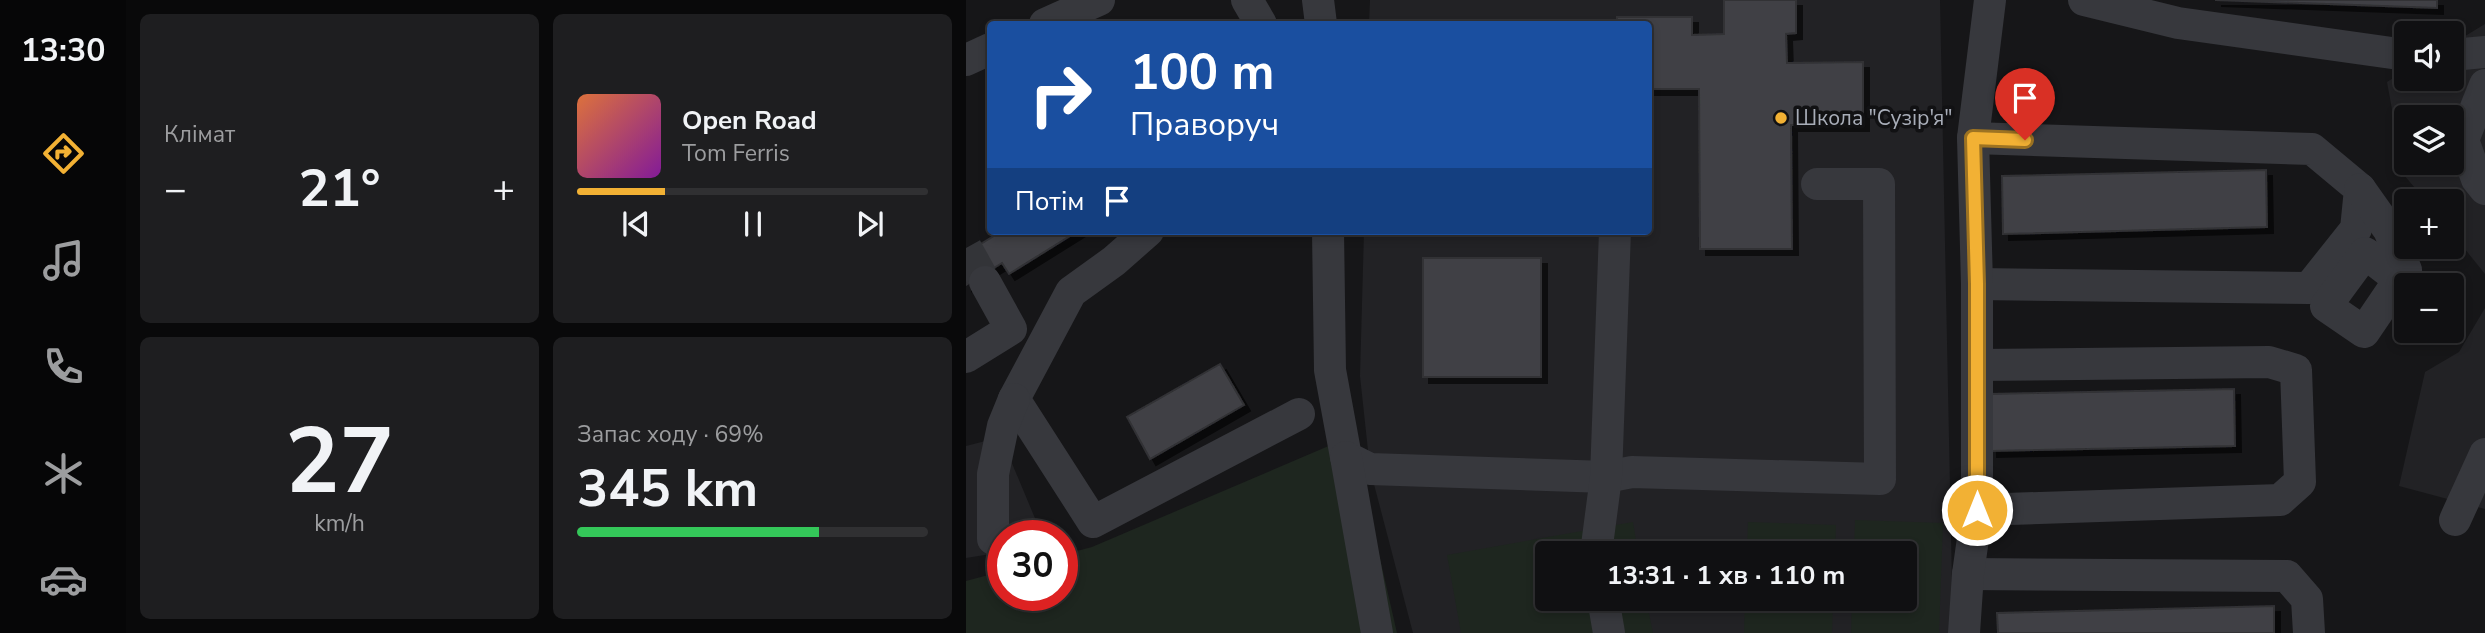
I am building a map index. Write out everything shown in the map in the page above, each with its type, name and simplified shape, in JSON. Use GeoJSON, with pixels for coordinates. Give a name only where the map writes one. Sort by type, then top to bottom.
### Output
{"type":"FeatureCollection","features":[{"type":"Feature","properties":{"kind":"street"},"geometry":{"type":"LineString","coordinates":[[1052,21],[1099,0]]}},
{"type":"Feature","properties":{"kind":"street"},"geometry":{"type":"LineString","coordinates":[[1247,0],[1259,21]]}},
{"type":"Feature","properties":{"kind":"street"},"geometry":{"type":"LineString","coordinates":[[1318,0],[1321,21]]}},
{"type":"Feature","properties":{"kind":"street"},"geometry":{"type":"LineString","coordinates":[[1964,633],[1968,574],[1977,510],[1977,284],[1973,138],[1990,0]]}},
{"type":"Feature","properties":{"kind":"street"},"geometry":{"type":"LineString","coordinates":[[2084,0],[2178,23],[2394,53]]}},
{"type":"Feature","properties":{"kind":"street"},"geometry":{"type":"LineString","coordinates":[[966,60],[987,50]]}},
{"type":"Feature","properties":{"kind":"street"},"geometry":{"type":"LineString","coordinates":[[2464,54],[2485,52]]}},
{"type":"Feature","properties":{"kind":"street"},"geometry":{"type":"LineString","coordinates":[[2485,85],[2463,140],[2477,179],[2485,189]]}},
{"type":"Feature","properties":{"kind":"street"},"geometry":{"type":"LineString","coordinates":[[1973,138],[2312,149],[2360,189],[2389,230],[2406,270],[2404,273]]}},
{"type":"Feature","properties":{"kind":"street"},"geometry":{"type":"LineString","coordinates":[[1358,463],[1606,477],[1632,472],[1880,480],[1879,184],[1817,184]]}},
{"type":"Feature","properties":{"kind":"street"},"geometry":{"type":"LineString","coordinates":[[1977,284],[2309,288],[2356,229],[2360,189]]}},
{"type":"Feature","properties":{"kind":"street"},"geometry":{"type":"LineString","coordinates":[[966,357],[1071,292],[1114,261],[1143,235]]}},
{"type":"Feature","properties":{"kind":"street"},"geometry":{"type":"LineString","coordinates":[[1328,235],[1330,370],[1358,463],[1377,633]]}},
{"type":"Feature","properties":{"kind":"street"},"geometry":{"type":"LineString","coordinates":[[1598,541],[1606,477],[1615,235]]}},
{"type":"Feature","properties":{"kind":"street"},"geometry":{"type":"LineString","coordinates":[[985,282],[1011,328]]}},
{"type":"Feature","properties":{"kind":"street"},"geometry":{"type":"LineString","coordinates":[[993,520],[993,474],[1003,426],[1014,399],[1071,292]]}},
{"type":"Feature","properties":{"kind":"street"},"geometry":{"type":"LineString","coordinates":[[1977,365],[2269,362],[2295,370],[2300,482],[2280,500],[1977,510]]}},
{"type":"Feature","properties":{"kind":"street"},"geometry":{"type":"LineString","coordinates":[[1014,399],[1093,522],[1299,414]]}},
{"type":"Feature","properties":{"kind":"street"},"geometry":{"type":"LineString","coordinates":[[2455,520],[2485,454]]}},
{"type":"Feature","properties":{"kind":"street"},"geometry":{"type":"LineString","coordinates":[[1968,574],[2287,576],[2307,599],[2309,633]]}},
{"type":"Feature","properties":{"kind":"street"},"geometry":{"type":"LineString","coordinates":[[1605,611],[1609,633]]}},
{"type":"Feature","properties":{"kind":"shaded area"},"geometry":{"type":"Polygon","coordinates":[[[1370,0],[1940,0],[1953,633],[1413,633],[1370,469],[1360,376],[1364,235],[1652,235],[1652,21],[1369,21],[1370,0]]]}},
{"type":"Feature","properties":{"kind":"shaded area"},"geometry":{"type":"Polygon","coordinates":[[[2485,24],[2485,274],[2464,248],[2464,189],[2416,189],[2404,175],[2464,175],[2464,105],[2394,105],[2394,120],[2387,82],[2394,78],[2394,91],[2464,91],[2464,37],[2485,24]]]}},
{"type":"Feature","properties":{"kind":"shaded area"},"geometry":{"type":"Polygon","coordinates":[[[2485,308],[2485,509],[2399,486],[2425,372],[2459,352],[2485,308]]]}},
{"type":"Feature","properties":{"kind":"shaded area"},"geometry":{"type":"Polygon","coordinates":[[[1352,436],[1397,633],[966,633],[966,581],[987,575],[987,611],[1078,611],[1078,551],[1352,436]]]}},
{"type":"Feature","properties":{"kind":"shaded area"},"geometry":{"type":"Polygon","coordinates":[[[1001,437],[1036,520],[987,520],[987,555],[966,558],[966,446],[1001,437]]]}},
{"type":"Feature","properties":{"kind":"shaded area"},"geometry":{"type":"Polygon","coordinates":[[[1855,520],[1943,523],[1939,633],[1851,633],[1852,611],[1917,611],[1917,541],[1854,541],[1855,520]]]}},
{"type":"Feature","properties":{"kind":"shaded area"},"geometry":{"type":"Polygon","coordinates":[[[1633,522],[1636,541],[1535,541],[1535,611],[1648,611],[1653,633],[1461,633],[1447,555],[1633,522]]]}},
{"type":"Feature","properties":{"kind":"shaded area"},"geometry":{"type":"Polygon","coordinates":[[[1748,522],[1836,525],[1835,541],[1747,541],[1748,522]]]}},
{"type":"Feature","properties":{"kind":"shaded area"},"geometry":{"type":"Polygon","coordinates":[[[1745,611],[1833,611],[1832,633],[1744,633],[1745,611]]]}},
{"type":"Feature","properties":{"kind":"building","name":"Школа \"Сузір'я\""},"geometry":{"type":"Polygon","coordinates":[[[1724,0],[1796,0],[1796,33],[1786,34],[1787,63],[1863,62],[1863,125],[1791,125],[1792,249],[1700,249],[1699,89],[1652,89],[1652,21],[1617,21],[1617,17],[1692,17],[1692,35],[1724,34],[1724,0]]]}},
{"type":"Feature","properties":{"kind":"building"},"geometry":{"type":"Polygon","coordinates":[[[2215,0],[2437,0],[2437,8],[2215,0]]]}},
{"type":"Feature","properties":{"kind":"building"},"geometry":{"type":"Polygon","coordinates":[[[2266,170],[2267,227],[2003,234],[2002,176],[2266,170]]]}},
{"type":"Feature","properties":{"kind":"building"},"geometry":{"type":"Polygon","coordinates":[[[995,235],[1072,235],[1009,274],[1002,263],[966,285],[966,253],[995,235]]]}},
{"type":"Feature","properties":{"kind":"building"},"geometry":{"type":"Polygon","coordinates":[[[1423,258],[1541,258],[1541,377],[1423,377],[1423,258]]]}},
{"type":"Feature","properties":{"kind":"building"},"geometry":{"type":"Polygon","coordinates":[[[1220,364],[1244,405],[1150,459],[1127,417],[1220,364]]]}},
{"type":"Feature","properties":{"kind":"building"},"geometry":{"type":"Polygon","coordinates":[[[2234,389],[2235,446],[1991,451],[1990,394],[2234,389]]]}},
{"type":"Feature","properties":{"kind":"building"},"geometry":{"type":"Polygon","coordinates":[[[2274,606],[2274,633],[1998,633],[1997,613],[2274,606]]]}},
{"type":"Feature","properties":{"kind":"tunnel"},"geometry":{"type":"LineString","coordinates":[[966,248],[985,282]]}},
{"type":"Feature","properties":{"kind":"place","name":"Школа \"Сузір'я\""},"geometry":{"type":"Point","coordinates":[1781,118]}},
{"type":"Feature","properties":{"kind":"route"},"geometry":{"type":"LineString","coordinates":[[1977,510],[1977,284],[1973,138],[2025,140]]}}]}
